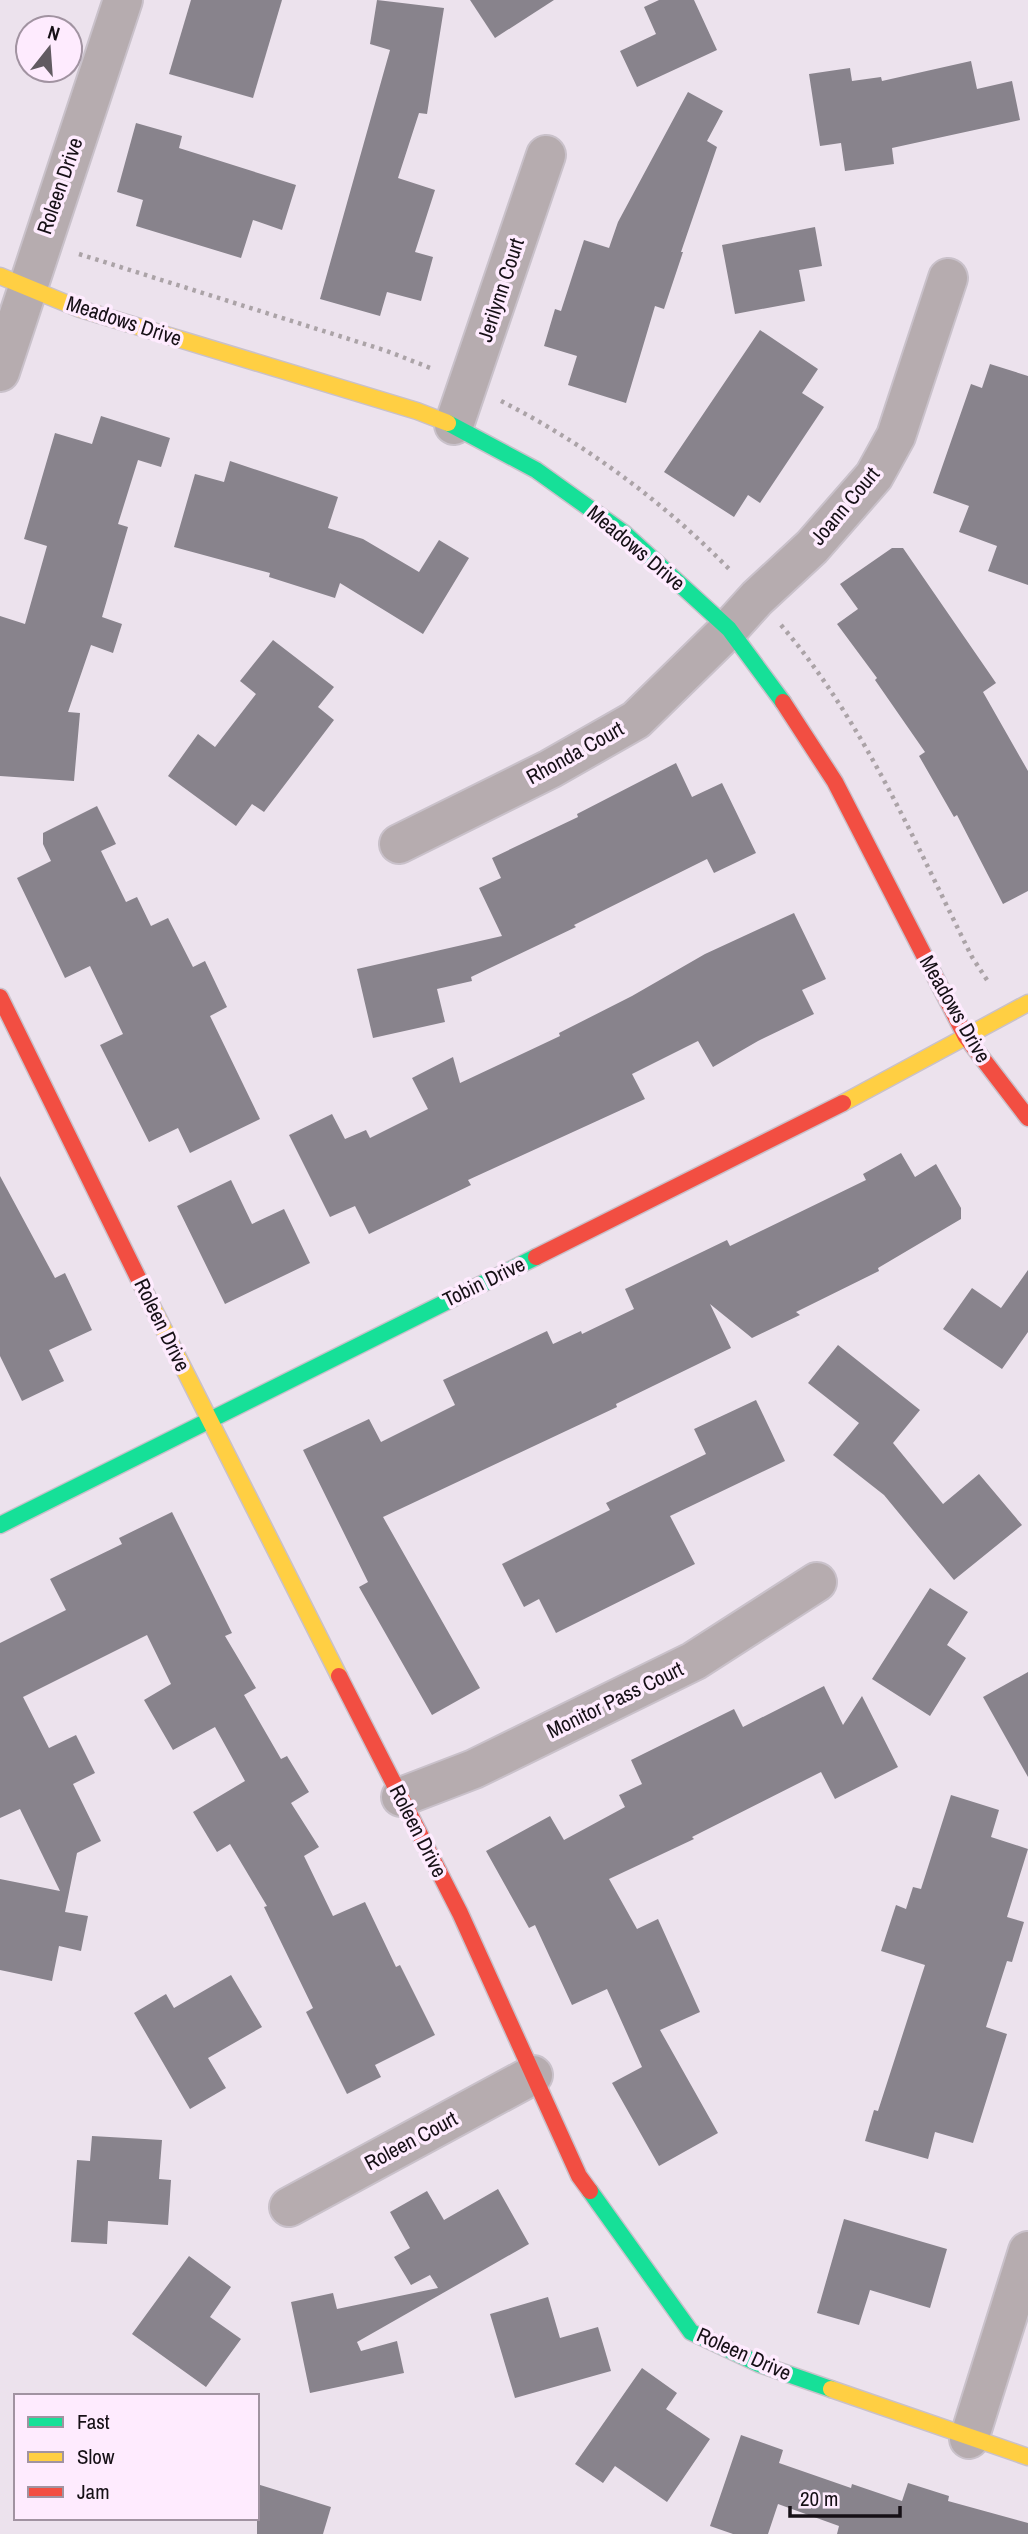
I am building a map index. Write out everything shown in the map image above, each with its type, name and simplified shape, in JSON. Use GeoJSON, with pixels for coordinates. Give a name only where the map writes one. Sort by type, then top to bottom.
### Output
{"type":"FeatureCollection","features":[{"type":"Feature","properties":{"kind":"street","name":"Roleen Drive"},"geometry":{"type":"LineString","coordinates":[[0,372],[13,282],[123,0]]}},
{"type":"Feature","properties":{"kind":"street","name":"Jerilynn Court"},"geometry":{"type":"LineString","coordinates":[[454,425],[545,155]]}},
{"type":"Feature","properties":{"kind":"street","name":"Joann Court"},"geometry":{"type":"LineString","coordinates":[[729,629],[757,598],[812,547],[874,476],[896,436],[948,278]]}},
{"type":"Feature","properties":{"kind":"street","name":"Meadows Drive"},"geometry":{"type":"LineString","coordinates":[[13,282],[80,309],[417,411],[454,425],[536,470],[624,533],[729,629],[789,710],[835,782],[966,1037],[1028,1118]]}},
{"type":"Feature","properties":{"kind":"street","name":"Rhonda Court"},"geometry":{"type":"LineString","coordinates":[[398,844],[550,769],[636,720],[729,629]]}},
{"type":"Feature","properties":{"kind":"street","name":"Roleen Drive"},"geometry":{"type":"LineString","coordinates":[[0,997],[208,1419],[460,1913],[579,2176],[691,2332],[759,2364],[969,2439],[1028,2457]]}},
{"type":"Feature","properties":{"kind":"street","name":"Tobin Drive"},"geometry":{"type":"LineString","coordinates":[[0,1525],[879,1085],[1028,1003]]}},
{"type":"Feature","properties":{"kind":"street","name":"Monitor Pass Court"},"geometry":{"type":"LineString","coordinates":[[401,1797],[474,1769],[694,1661],[817,1582]]}},
{"type":"Feature","properties":{"kind":"street","name":"Roleen Court"},"geometry":{"type":"LineString","coordinates":[[289,2207],[533,2076]]}},
{"type":"Feature","properties":{"kind":"street"},"geometry":{"type":"LineString","coordinates":[[969,2439],[1028,2251]]}},
{"type":"Feature","properties":{"kind":"building"},"geometry":{"type":"Polygon","coordinates":[[[191,0],[282,0],[253,98],[169,74],[191,0]]]}},
{"type":"Feature","properties":{"kind":"building"},"geometry":{"type":"Polygon","coordinates":[[[377,0],[444,8],[427,114],[419,113],[398,178],[435,190],[415,252],[433,257],[421,301],[387,292],[380,316],[320,299],[390,50],[370,44],[377,0]]]}},
{"type":"Feature","properties":{"kind":"building"},"geometry":{"type":"Polygon","coordinates":[[[470,0],[554,0],[495,38],[470,0]]]}},
{"type":"Feature","properties":{"kind":"building"},"geometry":{"type":"Polygon","coordinates":[[[659,0],[694,0],[717,50],[637,87],[620,51],[656,34],[644,7],[659,0]]]}},
{"type":"Feature","properties":{"kind":"building"},"geometry":{"type":"Polygon","coordinates":[[[971,61],[977,89],[1012,81],[1020,120],[892,148],[894,164],[845,171],[841,143],[820,146],[809,74],[850,68],[852,81],[881,77],[882,81],[971,61]]]}},
{"type":"Feature","properties":{"kind":"building"},"geometry":{"type":"Polygon","coordinates":[[[688,92],[723,111],[707,141],[717,147],[664,309],[655,306],[626,403],[568,385],[577,356],[544,346],[555,309],[561,311],[584,240],[609,248],[618,222],[688,92]]]}},
{"type":"Feature","properties":{"kind":"building"},"geometry":{"type":"Polygon","coordinates":[[[136,123],[182,136],[179,148],[296,185],[282,230],[253,220],[241,258],[136,226],[143,200],[117,192],[136,123]]]}},
{"type":"Feature","properties":{"kind":"building"},"geometry":{"type":"Polygon","coordinates":[[[815,227],[822,266],[799,270],[805,301],[735,314],[722,245],[815,227]]]}},
{"type":"Feature","properties":{"kind":"building"},"geometry":{"type":"Polygon","coordinates":[[[760,330],[818,369],[802,393],[824,407],[760,503],[748,495],[734,517],[664,472],[760,330]]]}},
{"type":"Feature","properties":{"kind":"building"},"geometry":{"type":"Polygon","coordinates":[[[990,364],[1028,376],[1028,585],[988,571],[997,546],[959,532],[969,506],[933,493],[971,384],[982,388],[990,364]]]}},
{"type":"Feature","properties":{"kind":"building"},"geometry":{"type":"Polygon","coordinates":[[[101,416],[170,438],[161,467],[138,460],[118,524],[128,527],[102,617],[122,624],[113,653],[91,645],[68,712],[80,713],[74,781],[0,776],[0,616],[25,624],[47,546],[24,539],[55,433],[92,444],[101,416]]]}},
{"type":"Feature","properties":{"kind":"building"},"geometry":{"type":"Polygon","coordinates":[[[230,461],[338,497],[328,528],[363,539],[419,572],[439,540],[469,558],[423,634],[340,583],[335,598],[269,577],[270,573],[174,547],[195,474],[224,482],[230,461]]]}},
{"type":"Feature","properties":{"kind":"building"},"geometry":{"type":"Polygon","coordinates":[[[892,548],[903,548],[996,683],[983,692],[1028,771],[1028,891],[1003,904],[957,815],[954,817],[919,756],[925,752],[875,680],[877,678],[837,624],[858,609],[840,584],[892,548]]]}},
{"type":"Feature","properties":{"kind":"building"},"geometry":{"type":"Polygon","coordinates":[[[273,640],[334,687],[318,707],[334,720],[264,812],[252,804],[236,826],[168,776],[198,734],[215,747],[256,694],[240,681],[273,640]]]}},
{"type":"Feature","properties":{"kind":"building"},"geometry":{"type":"Polygon","coordinates":[[[676,763],[692,797],[722,783],[756,853],[714,873],[707,859],[574,925],[576,927],[471,977],[472,981],[437,989],[445,1022],[373,1038],[357,969],[502,936],[479,888],[501,878],[492,858],[578,817],[577,814],[676,763]]]}},
{"type":"Feature","properties":{"kind":"building"},"geometry":{"type":"Polygon","coordinates":[[[97,806],[116,844],[101,851],[126,902],[137,897],[151,926],[168,918],[193,967],[205,961],[227,1007],[210,1016],[260,1119],[190,1153],[178,1128],[149,1142],[100,1045],[123,1034],[90,966],[65,978],[17,878],[51,861],[43,844],[43,833],[97,806]]]}},
{"type":"Feature","properties":{"kind":"building"},"geometry":{"type":"Polygon","coordinates":[[[794,913],[826,979],[802,990],[814,1014],[758,1041],[713,1067],[698,1041],[632,1074],[645,1099],[468,1180],[471,1185],[369,1234],[355,1206],[330,1217],[289,1135],[332,1114],[345,1139],[366,1130],[370,1138],[428,1109],[412,1078],[453,1057],[460,1083],[560,1036],[559,1033],[632,996],[705,954],[794,913]]]}},
{"type":"Feature","properties":{"kind":"building"},"geometry":{"type":"Polygon","coordinates":[[[901,1153],[915,1177],[936,1164],[961,1208],[961,1219],[878,1268],[879,1271],[796,1312],[800,1315],[752,1338],[710,1304],[731,1348],[616,1404],[617,1407],[383,1517],[480,1688],[432,1715],[359,1587],[368,1582],[303,1450],[369,1419],[381,1442],[455,1405],[443,1380],[547,1331],[553,1344],[581,1331],[582,1334],[634,1309],[625,1289],[727,1240],[730,1246],[866,1180],[863,1174],[901,1153]]]}},
{"type":"Feature","properties":{"kind":"building"},"geometry":{"type":"Polygon","coordinates":[[[0,1176],[55,1278],[65,1273],[92,1330],[49,1350],[64,1381],[22,1401],[0,1356],[0,1176]]]}},
{"type":"Feature","properties":{"kind":"building"},"geometry":{"type":"Polygon","coordinates":[[[231,1180],[252,1224],[284,1209],[310,1263],[225,1304],[177,1206],[231,1180]]]}},
{"type":"Feature","properties":{"kind":"building"},"geometry":{"type":"Polygon","coordinates":[[[1028,1270],[1028,1332],[1002,1369],[943,1329],[972,1288],[1001,1308],[1028,1270]]]}},
{"type":"Feature","properties":{"kind":"building"},"geometry":{"type":"Polygon","coordinates":[[[838,1345],[920,1410],[893,1443],[943,1504],[979,1474],[1022,1525],[954,1580],[884,1495],[833,1455],[859,1423],[808,1383],[838,1345]]]}},
{"type":"Feature","properties":{"kind":"building"},"geometry":{"type":"Polygon","coordinates":[[[756,1400],[785,1461],[670,1516],[695,1564],[556,1633],[539,1599],[524,1607],[502,1564],[610,1510],[606,1503],[706,1454],[694,1429],[756,1400]]]}},
{"type":"Feature","properties":{"kind":"building"},"geometry":{"type":"Polygon","coordinates":[[[172,1512],[232,1633],[225,1636],[256,1688],[244,1695],[281,1759],[287,1756],[309,1792],[291,1803],[319,1847],[304,1856],[333,1916],[365,1902],[396,1967],[400,1965],[435,2035],[375,2065],[381,2077],[347,2094],[306,2012],[313,2008],[264,1907],[267,1906],[230,1844],[217,1852],[193,1812],[245,1781],[215,1727],[173,1750],[144,1700],[171,1684],[147,1635],[23,1697],[49,1748],[76,1735],[95,1773],[73,1784],[101,1841],[77,1853],[65,1912],[88,1916],[81,1951],[59,1946],[52,1981],[0,1970],[0,1879],[60,1891],[20,1809],[0,1818],[0,1643],[66,1610],[50,1579],[122,1544],[119,1538],[172,1512]]]}},
{"type":"Feature","properties":{"kind":"building"},"geometry":{"type":"Polygon","coordinates":[[[930,1588],[968,1612],[947,1645],[966,1658],[930,1716],[872,1679],[930,1588]]]}},
{"type":"Feature","properties":{"kind":"building"},"geometry":{"type":"Polygon","coordinates":[[[1028,1672],[1028,1777],[983,1697],[1028,1672]]]}},
{"type":"Feature","properties":{"kind":"building"},"geometry":{"type":"Polygon","coordinates":[[[824,1686],[843,1725],[862,1696],[898,1767],[835,1799],[821,1772],[692,1837],[694,1839],[609,1879],[637,1929],[658,1919],[700,2012],[660,2030],[718,2133],[659,2166],[612,2083],[642,2067],[607,1989],[572,2005],[535,1925],[529,1928],[486,1851],[550,1816],[564,1840],[625,1807],[619,1795],[642,1784],[631,1760],[734,1709],[743,1727],[824,1686]]]}},
{"type":"Feature","properties":{"kind":"building"},"geometry":{"type":"Polygon","coordinates":[[[951,1795],[999,1810],[991,1837],[1028,1849],[1007,1917],[1024,1922],[1012,1962],[1007,1961],[986,2027],[1007,2034],[973,2143],[935,2132],[928,2159],[865,2141],[874,2110],[878,2111],[925,1965],[881,1951],[896,1905],[906,1909],[913,1887],[921,1889],[951,1795]]]}},
{"type":"Feature","properties":{"kind":"building"},"geometry":{"type":"Polygon","coordinates":[[[231,1975],[262,2027],[208,2058],[226,2088],[190,2109],[134,2013],[166,1994],[174,2008],[231,1975]]]}},
{"type":"Feature","properties":{"kind":"building"},"geometry":{"type":"Polygon","coordinates":[[[92,2136],[162,2140],[159,2179],[171,2180],[168,2225],[108,2221],[107,2244],[71,2242],[77,2160],[90,2161],[92,2136]]]}},
{"type":"Feature","properties":{"kind":"building"},"geometry":{"type":"Polygon","coordinates":[[[498,2189],[529,2244],[357,2342],[361,2351],[397,2341],[404,2373],[310,2393],[291,2302],[333,2293],[337,2309],[438,2288],[430,2275],[411,2285],[394,2257],[410,2248],[390,2212],[427,2191],[444,2220],[498,2189]]]}},
{"type":"Feature","properties":{"kind":"building"},"geometry":{"type":"Polygon","coordinates":[[[844,2219],[947,2249],[930,2308],[870,2290],[859,2325],[817,2313],[844,2219]]]}},
{"type":"Feature","properties":{"kind":"building"},"geometry":{"type":"Polygon","coordinates":[[[189,2256],[231,2287],[210,2317],[241,2339],[206,2387],[132,2334],[189,2256]]]}},
{"type":"Feature","properties":{"kind":"building"},"geometry":{"type":"Polygon","coordinates":[[[548,2297],[560,2338],[598,2327],[611,2371],[515,2398],[490,2314],[548,2297]]]}},
{"type":"Feature","properties":{"kind":"building"},"geometry":{"type":"Polygon","coordinates":[[[642,2368],[677,2393],[666,2409],[710,2439],[667,2502],[615,2466],[603,2483],[575,2464],[642,2368]]]}},
{"type":"Feature","properties":{"kind":"building"},"geometry":{"type":"Polygon","coordinates":[[[741,2435],[783,2450],[779,2463],[851,2488],[852,2484],[902,2501],[908,2483],[949,2496],[948,2501],[1028,2523],[1028,2534],[837,2534],[839,2526],[778,2504],[768,2534],[733,2534],[710,2526],[741,2435]]]}},
{"type":"Feature","properties":{"kind":"building"},"geometry":{"type":"Polygon","coordinates":[[[259,2485],[331,2507],[323,2534],[257,2534],[259,2485]]]}},
{"type":"Feature","properties":{"kind":"traffic: fast"},"geometry":{"type":"LineString","coordinates":[[448,423],[536,470],[624,533],[729,629],[783,702]]}},
{"type":"Feature","properties":{"kind":"traffic: fast"},"geometry":{"type":"LineString","coordinates":[[0,1525],[536,1257]]}},
{"type":"Feature","properties":{"kind":"traffic: fast"},"geometry":{"type":"LineString","coordinates":[[590,2191],[691,2332],[759,2364],[831,2389]]}},
{"type":"Feature","properties":{"kind":"traffic: slow"},"geometry":{"type":"LineString","coordinates":[[0,276],[80,309],[417,411],[448,423]]}},
{"type":"Feature","properties":{"kind":"traffic: slow"},"geometry":{"type":"LineString","coordinates":[[843,1103],[1028,1003]]}},
{"type":"Feature","properties":{"kind":"traffic: slow"},"geometry":{"type":"LineString","coordinates":[[147,1296],[339,1676]]}},
{"type":"Feature","properties":{"kind":"traffic: slow"},"geometry":{"type":"LineString","coordinates":[[831,2389],[1028,2457]]}},
{"type":"Feature","properties":{"kind":"traffic: jam"},"geometry":{"type":"LineString","coordinates":[[783,702],[835,782],[966,1037],[1028,1118]]}},
{"type":"Feature","properties":{"kind":"traffic: jam"},"geometry":{"type":"LineString","coordinates":[[0,997],[147,1296]]}},
{"type":"Feature","properties":{"kind":"traffic: jam"},"geometry":{"type":"LineString","coordinates":[[536,1257],[843,1103]]}},
{"type":"Feature","properties":{"kind":"traffic: jam"},"geometry":{"type":"LineString","coordinates":[[339,1676],[460,1913],[579,2176],[590,2191]]}}]}
